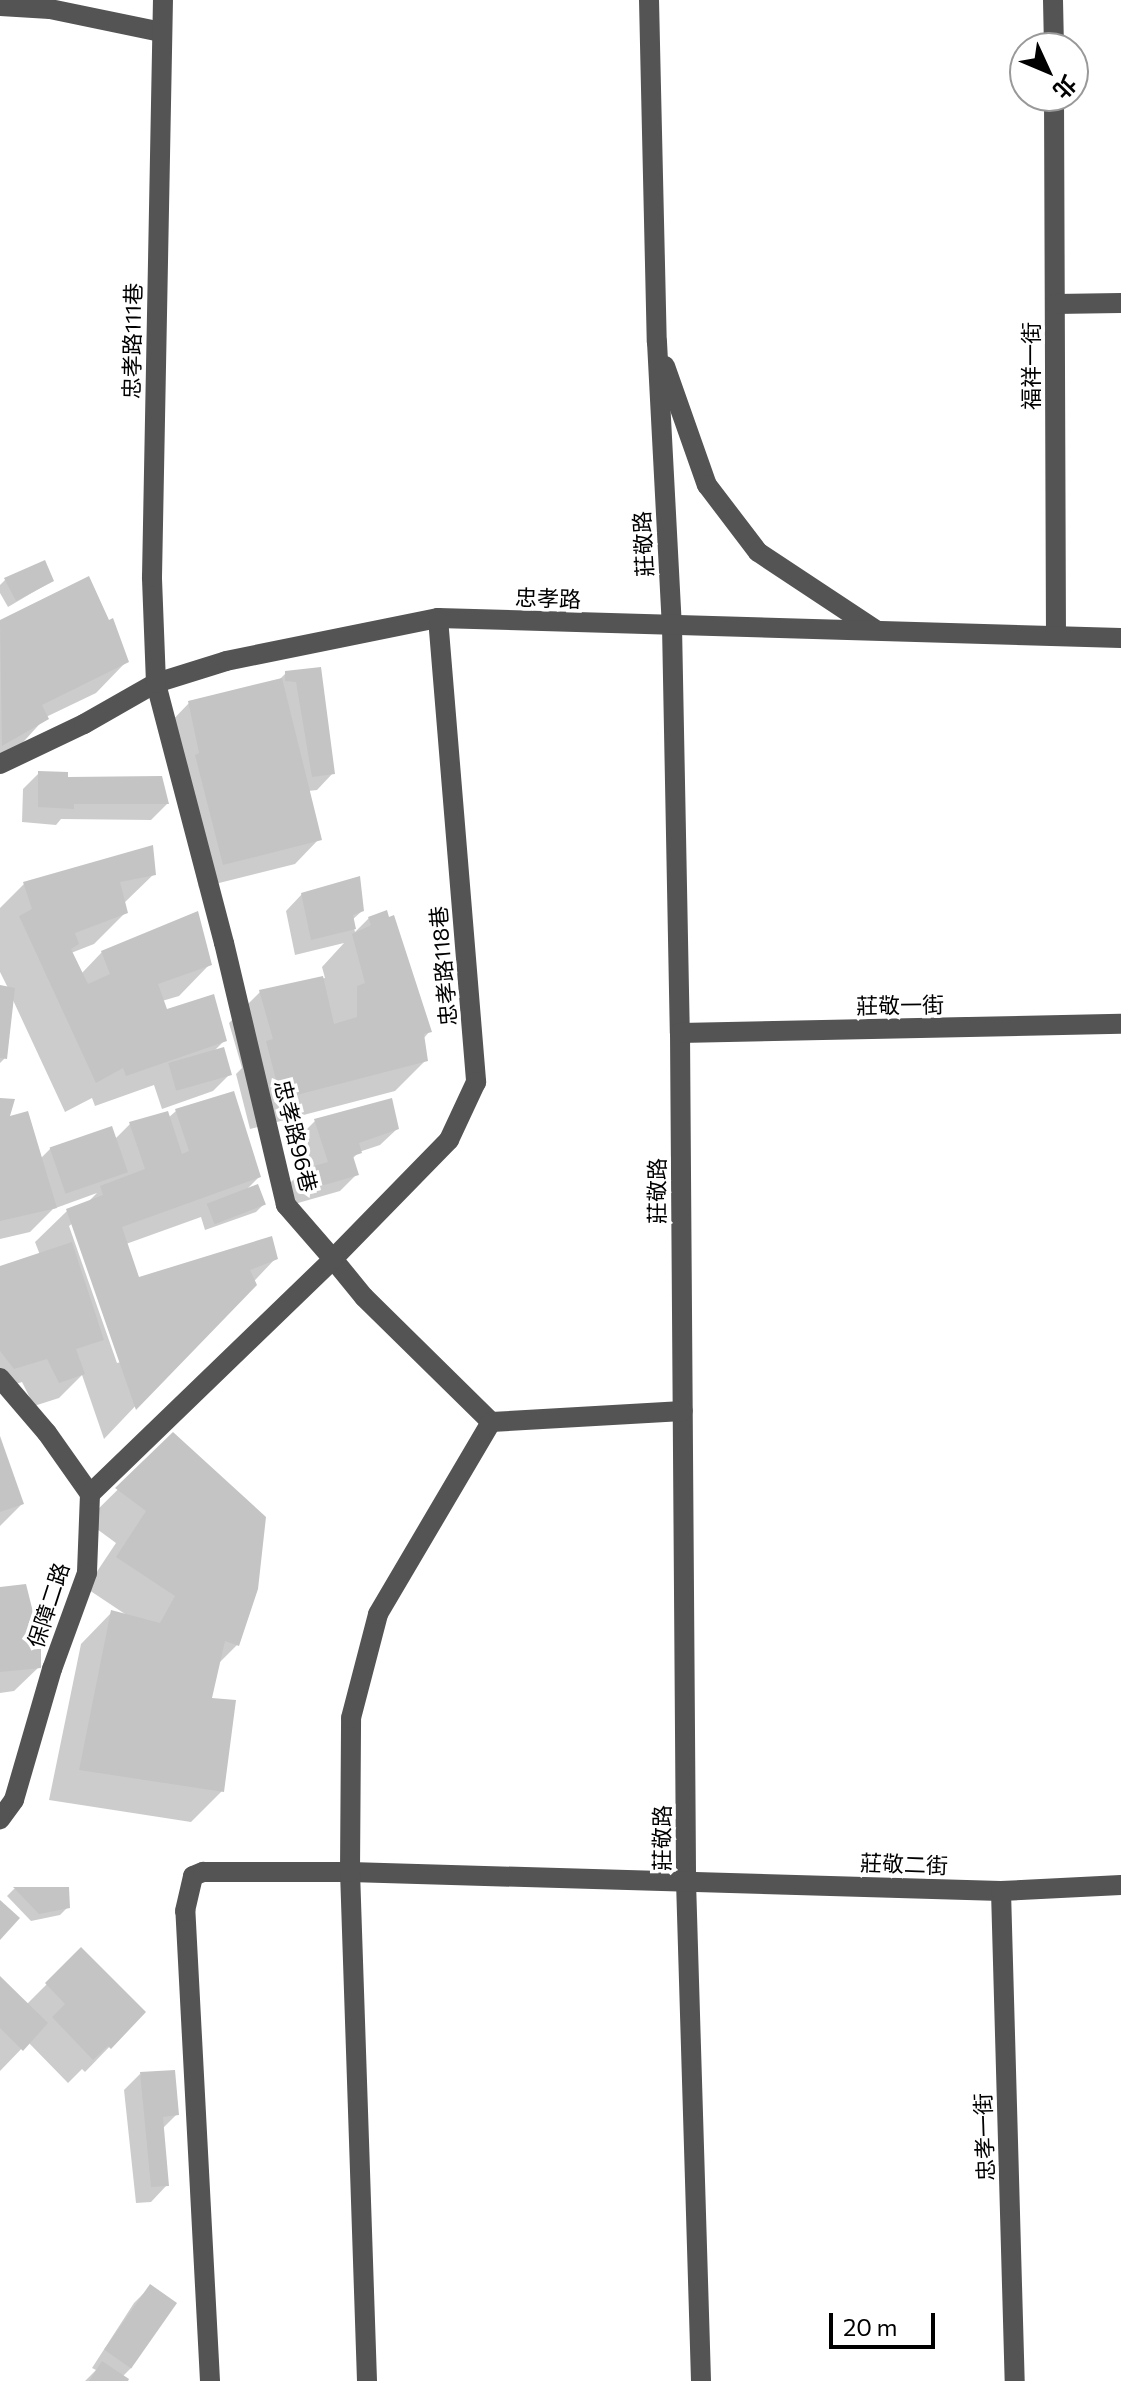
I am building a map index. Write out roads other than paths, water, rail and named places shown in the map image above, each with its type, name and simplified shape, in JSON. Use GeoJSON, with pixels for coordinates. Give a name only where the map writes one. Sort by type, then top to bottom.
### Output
{"type":"FeatureCollection","features":[{"type":"Feature","properties":{"kind":"street","name":"忠孝路111巷"},"geometry":{"type":"LineString","coordinates":[[156,683],[152,577],[163,0]]}},
{"type":"Feature","properties":{"kind":"street","name":"莊敬路"},"geometry":{"type":"LineString","coordinates":[[649,0],[657,342],[672,626],[680,1033],[686,1881],[701,2381]]}},
{"type":"Feature","properties":{"kind":"street"},"geometry":{"type":"LineString","coordinates":[[1053,0],[1054,32]]}},
{"type":"Feature","properties":{"kind":"street"},"geometry":{"type":"LineString","coordinates":[[0,6],[50,9],[161,32]]}},
{"type":"Feature","properties":{"kind":"street","name":"福祥一街"},"geometry":{"type":"LineString","coordinates":[[1054,112],[1056,636]]}},
{"type":"Feature","properties":{"kind":"street"},"geometry":{"type":"LineString","coordinates":[[1055,304],[1121,303]]}},
{"type":"Feature","properties":{"kind":"street"},"geometry":{"type":"LineString","coordinates":[[657,342],[707,485],[749,541],[758,552],[876,630]]}},
{"type":"Feature","properties":{"kind":"street","name":"忠孝路"},"geometry":{"type":"LineString","coordinates":[[0,764],[84,724],[156,683],[226,661],[438,618],[1121,638]]}},
{"type":"Feature","properties":{"kind":"street","name":"忠孝路118巷"},"geometry":{"type":"LineString","coordinates":[[333,1259],[449,1140],[476,1082],[438,618]]}},
{"type":"Feature","properties":{"kind":"street","name":"忠孝路96巷"},"geometry":{"type":"LineString","coordinates":[[156,683],[224,943],[286,1205],[364,1297],[491,1422]]}},
{"type":"Feature","properties":{"kind":"street","name":"莊敬一街"},"geometry":{"type":"LineString","coordinates":[[680,1033],[1121,1024]]}},
{"type":"Feature","properties":{"kind":"street"},"geometry":{"type":"LineString","coordinates":[[0,1378],[47,1433],[90,1494],[333,1259]]}},
{"type":"Feature","properties":{"kind":"street"},"geometry":{"type":"LineString","coordinates":[[367,2381],[350,1872],[351,1718],[378,1614],[491,1422],[683,1411]]}},
{"type":"Feature","properties":{"kind":"street","name":"保障二路"},"geometry":{"type":"LineString","coordinates":[[0,1819],[14,1800],[52,1669],[87,1573],[90,1494]]}},
{"type":"Feature","properties":{"kind":"street","name":"莊敬二街"},"geometry":{"type":"LineString","coordinates":[[210,2381],[186,1926],[188,1891],[193,1876],[203,1872],[350,1872],[1001,1891],[1121,1885]]}},
{"type":"Feature","properties":{"kind":"street","name":"忠孝一街"},"geometry":{"type":"LineString","coordinates":[[1001,1891],[1015,2381]]}}]}
